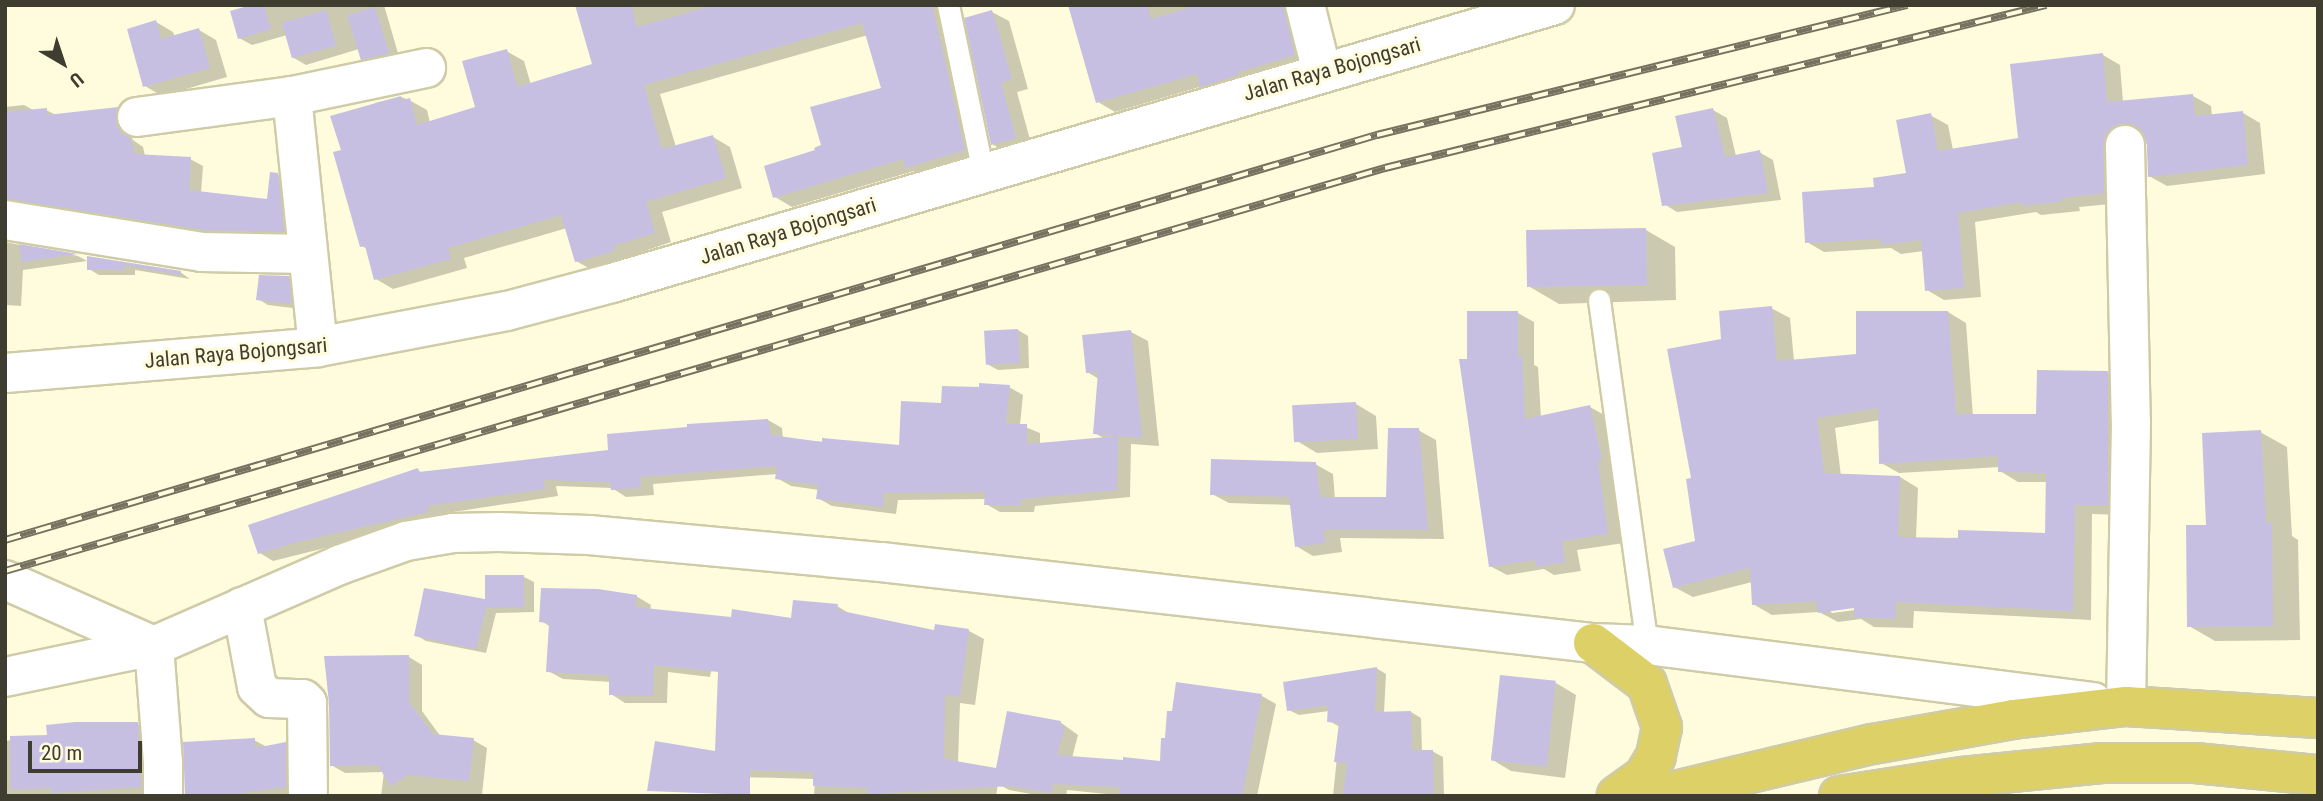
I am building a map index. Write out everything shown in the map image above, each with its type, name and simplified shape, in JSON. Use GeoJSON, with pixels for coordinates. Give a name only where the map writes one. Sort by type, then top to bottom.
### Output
{"type":"FeatureCollection","features":[{"type":"Feature","properties":{"kind":"highway"},"geometry":{"type":"LineString","coordinates":[[1593,643],[1647,684],[1662,727],[1656,757],[1644,776],[1616,796]]}},
{"type":"Feature","properties":{"kind":"highway"},"geometry":{"type":"LineString","coordinates":[[1654,796],[1873,744],[2013,719],[2126,706],[2318,719]]}},
{"type":"Feature","properties":{"kind":"highway"},"geometry":{"type":"LineString","coordinates":[[1839,796],[1962,777],[2102,763],[2195,763],[2318,775]]}},
{"type":"Feature","properties":{"kind":"street"},"geometry":{"type":"LineString","coordinates":[[1306,5],[1322,72]]}},
{"type":"Feature","properties":{"kind":"street","name":"Jalan Raya Bojongsari"},"geometry":{"type":"LineString","coordinates":[[5,373],[318,347],[395,334],[559,297],[1555,5]]}},
{"type":"Feature","properties":{"kind":"street"},"geometry":{"type":"LineString","coordinates":[[137,117],[292,96],[426,68]]}},
{"type":"Feature","properties":{"kind":"street"},"geometry":{"type":"LineString","coordinates":[[292,96],[318,347]]}},
{"type":"Feature","properties":{"kind":"street"},"geometry":{"type":"LineString","coordinates":[[5,677],[154,646],[339,565],[406,541],[453,533],[499,532],[589,535],[840,557],[1593,643],[1647,645],[2126,706],[2131,422],[2125,145]]}},
{"type":"Feature","properties":{"kind":"street"},"geometry":{"type":"LineString","coordinates":[[5,220],[202,252],[307,254]]}},
{"type":"Feature","properties":{"kind":"street"},"geometry":{"type":"LineString","coordinates":[[5,580],[154,646]]}},
{"type":"Feature","properties":{"kind":"street"},"geometry":{"type":"LineString","coordinates":[[242,607],[257,687],[269,698],[303,699],[307,703],[308,796]]}},
{"type":"Feature","properties":{"kind":"street"},"geometry":{"type":"LineString","coordinates":[[154,646],[163,796]]}},
{"type":"Feature","properties":{"kind":"lane"},"geometry":{"type":"LineString","coordinates":[[948,5],[983,173]]}},
{"type":"Feature","properties":{"kind":"lane"},"geometry":{"type":"LineString","coordinates":[[1599,300],[1647,645]]}},
{"type":"Feature","properties":{"kind":"building"},"geometry":{"type":"Polygon","coordinates":[[[251,5],[264,5],[271,29],[238,39],[230,11],[251,5]]]}},
{"type":"Feature","properties":{"kind":"building"},"geometry":{"type":"Polygon","coordinates":[[[575,5],[631,5],[637,27],[715,5],[932,5],[965,150],[905,168],[903,159],[773,198],[764,166],[815,150],[814,148],[821,145],[810,107],[881,88],[862,23],[644,85],[662,149],[713,135],[726,178],[646,202],[655,233],[613,246],[615,251],[575,262],[561,215],[448,248],[451,259],[374,280],[365,246],[360,247],[333,152],[341,150],[330,116],[401,96],[402,100],[410,98],[417,125],[475,107],[462,61],[507,49],[517,87],[592,64],[575,5]]]}},
{"type":"Feature","properties":{"kind":"building"},"geometry":{"type":"Polygon","coordinates":[[[1068,5],[1147,5],[1151,19],[1199,5],[1284,5],[1295,55],[1200,87],[1197,74],[1096,103],[1068,5]]]}},
{"type":"Feature","properties":{"kind":"building"},"geometry":{"type":"Polygon","coordinates":[[[375,7],[389,53],[361,61],[347,15],[375,7]]]}},
{"type":"Feature","properties":{"kind":"building"},"geometry":{"type":"Polygon","coordinates":[[[326,10],[336,46],[292,58],[282,23],[326,10]]]}},
{"type":"Feature","properties":{"kind":"building"},"geometry":{"type":"Polygon","coordinates":[[[992,10],[1012,79],[1001,83],[1016,138],[991,145],[964,18],[992,10]]]}},
{"type":"Feature","properties":{"kind":"building"},"geometry":{"type":"Polygon","coordinates":[[[156,20],[161,39],[199,28],[210,68],[143,87],[127,29],[156,20]]]}},
{"type":"Feature","properties":{"kind":"building"},"geometry":{"type":"Polygon","coordinates":[[[2103,53],[2107,102],[2193,94],[2195,116],[2243,111],[2248,165],[2148,177],[2147,145],[2143,133],[2136,126],[2125,123],[2114,126],[2106,134],[2103,145],[2104,193],[2062,198],[2063,201],[2022,206],[2022,202],[1958,213],[1964,288],[1925,291],[1921,240],[1881,245],[1881,239],[1805,243],[1802,192],[1874,187],[1873,178],[1906,173],[1896,120],[1931,113],[1938,151],[2018,138],[2010,64],[2103,53]]]}},
{"type":"Feature","properties":{"kind":"building"},"geometry":{"type":"Polygon","coordinates":[[[118,107],[116,121],[120,131],[130,138],[135,154],[191,157],[189,190],[267,199],[270,172],[278,173],[284,232],[204,230],[5,199],[5,112],[47,108],[47,115],[118,107]]]}},
{"type":"Feature","properties":{"kind":"building"},"geometry":{"type":"Polygon","coordinates":[[[1713,108],[1725,157],[1760,150],[1768,193],[1662,206],[1652,153],[1682,147],[1675,116],[1713,108]]]}},
{"type":"Feature","properties":{"kind":"building"},"geometry":{"type":"Polygon","coordinates":[[[1646,228],[1647,285],[1527,287],[1526,230],[1646,228]]]}},
{"type":"Feature","properties":{"kind":"building"},"geometry":{"type":"Polygon","coordinates":[[[19,244],[78,254],[22,262],[19,244]]]}},
{"type":"Feature","properties":{"kind":"building"},"geometry":{"type":"Polygon","coordinates":[[[87,256],[181,271],[180,275],[125,265],[125,270],[87,270],[87,256]]]}},
{"type":"Feature","properties":{"kind":"building"},"geometry":{"type":"Polygon","coordinates":[[[259,275],[289,276],[292,304],[256,300],[259,275]]]}},
{"type":"Feature","properties":{"kind":"building"},"geometry":{"type":"Polygon","coordinates":[[[1772,306],[1777,361],[1856,354],[1856,311],[1948,311],[1956,414],[2036,414],[2037,370],[2108,371],[2108,505],[2075,505],[2073,611],[1896,602],[1895,619],[1854,617],[1854,608],[1818,613],[1816,601],[1752,605],[1750,568],[1673,588],[1663,549],[1695,541],[1686,479],[1691,478],[1667,349],[1721,339],[1719,311],[1772,306]],[[1878,408],[1817,418],[1824,473],[1900,476],[1898,537],[1958,538],[1958,530],[2045,533],[2046,473],[1998,472],[1998,456],[1879,464],[1878,408]]]}},
{"type":"Feature","properties":{"kind":"building"},"geometry":{"type":"Polygon","coordinates":[[[1467,311],[1518,311],[1518,356],[1522,356],[1525,419],[1590,405],[1602,460],[1598,461],[1608,534],[1562,541],[1565,562],[1536,567],[1535,560],[1489,567],[1459,359],[1467,359],[1467,311]]]}},
{"type":"Feature","properties":{"kind":"building"},"geometry":{"type":"Polygon","coordinates":[[[1018,329],[1020,363],[986,365],[984,331],[1018,329]]]}},
{"type":"Feature","properties":{"kind":"building"},"geometry":{"type":"Polygon","coordinates":[[[1131,330],[1142,438],[1093,434],[1098,372],[1086,373],[1082,335],[1131,330]]]}},
{"type":"Feature","properties":{"kind":"building"},"geometry":{"type":"Polygon","coordinates":[[[979,383],[1010,385],[1006,424],[1027,424],[1027,444],[1118,436],[1117,490],[1021,499],[1021,505],[984,505],[985,492],[884,493],[883,507],[816,499],[818,485],[775,479],[777,466],[640,477],[641,488],[611,490],[610,482],[544,480],[545,489],[427,506],[428,512],[297,542],[258,554],[248,525],[418,468],[419,472],[608,450],[607,434],[687,427],[687,424],[768,419],[771,435],[822,442],[822,438],[899,445],[901,401],[941,403],[942,386],[979,387],[979,383]]]}},
{"type":"Feature","properties":{"kind":"building"},"geometry":{"type":"Polygon","coordinates":[[[1356,402],[1358,439],[1294,442],[1292,405],[1356,402]]]}},
{"type":"Feature","properties":{"kind":"building"},"geometry":{"type":"Polygon","coordinates":[[[1388,428],[1419,428],[1428,530],[1324,530],[1325,543],[1295,547],[1289,497],[1210,495],[1211,459],[1316,462],[1320,497],[1386,497],[1388,428]]]}},
{"type":"Feature","properties":{"kind":"building"},"geometry":{"type":"Polygon","coordinates":[[[2261,430],[2266,523],[2272,523],[2273,626],[2187,627],[2186,525],[2206,525],[2202,433],[2261,430]]]}},
{"type":"Feature","properties":{"kind":"building"},"geometry":{"type":"Polygon","coordinates":[[[485,575],[524,575],[524,607],[486,608],[476,649],[414,636],[424,588],[485,599],[485,575]]]}},
{"type":"Feature","properties":{"kind":"building"},"geometry":{"type":"Polygon","coordinates":[[[541,588],[598,589],[637,595],[635,607],[731,617],[732,609],[791,618],[793,600],[838,604],[837,610],[934,630],[935,624],[969,629],[960,697],[945,695],[944,759],[996,768],[1007,711],[1061,721],[1060,725],[1065,726],[1057,755],[1160,761],[1161,738],[1165,738],[1167,711],[1172,711],[1176,682],[1262,694],[1242,796],[1136,796],[1119,794],[1120,787],[1053,784],[1052,793],[1012,786],[868,794],[867,788],[813,786],[813,772],[750,770],[750,795],[647,791],[655,741],[715,751],[718,672],[654,665],[653,696],[609,695],[609,675],[546,672],[549,623],[539,622],[541,588]]]}},
{"type":"Feature","properties":{"kind":"building"},"geometry":{"type":"Polygon","coordinates":[[[409,655],[409,702],[433,734],[474,738],[469,781],[408,775],[390,786],[378,765],[330,766],[329,703],[324,656],[409,655]]]}},
{"type":"Feature","properties":{"kind":"building"},"geometry":{"type":"Polygon","coordinates":[[[1377,667],[1375,712],[1411,711],[1412,750],[1433,750],[1434,796],[1343,796],[1347,763],[1334,762],[1339,723],[1327,722],[1328,705],[1287,711],[1283,682],[1377,667]]]}},
{"type":"Feature","properties":{"kind":"building"},"geometry":{"type":"Polygon","coordinates":[[[1500,675],[1556,681],[1547,766],[1491,761],[1500,675]]]}},
{"type":"Feature","properties":{"kind":"building"},"geometry":{"type":"Polygon","coordinates":[[[138,722],[141,787],[52,793],[51,788],[11,790],[10,736],[47,735],[46,725],[138,722]]]}},
{"type":"Feature","properties":{"kind":"building"},"geometry":{"type":"Polygon","coordinates":[[[255,738],[255,748],[286,742],[286,787],[221,796],[185,796],[183,742],[255,738]]]}},
{"type":"Feature","properties":{"kind":"railway"},"geometry":{"type":"LineString","coordinates":[[5,540],[1377,135],[1907,5]]}},
{"type":"Feature","properties":{"kind":"railway"},"geometry":{"type":"LineString","coordinates":[[5,571],[1385,168],[2046,5]]}}]}
